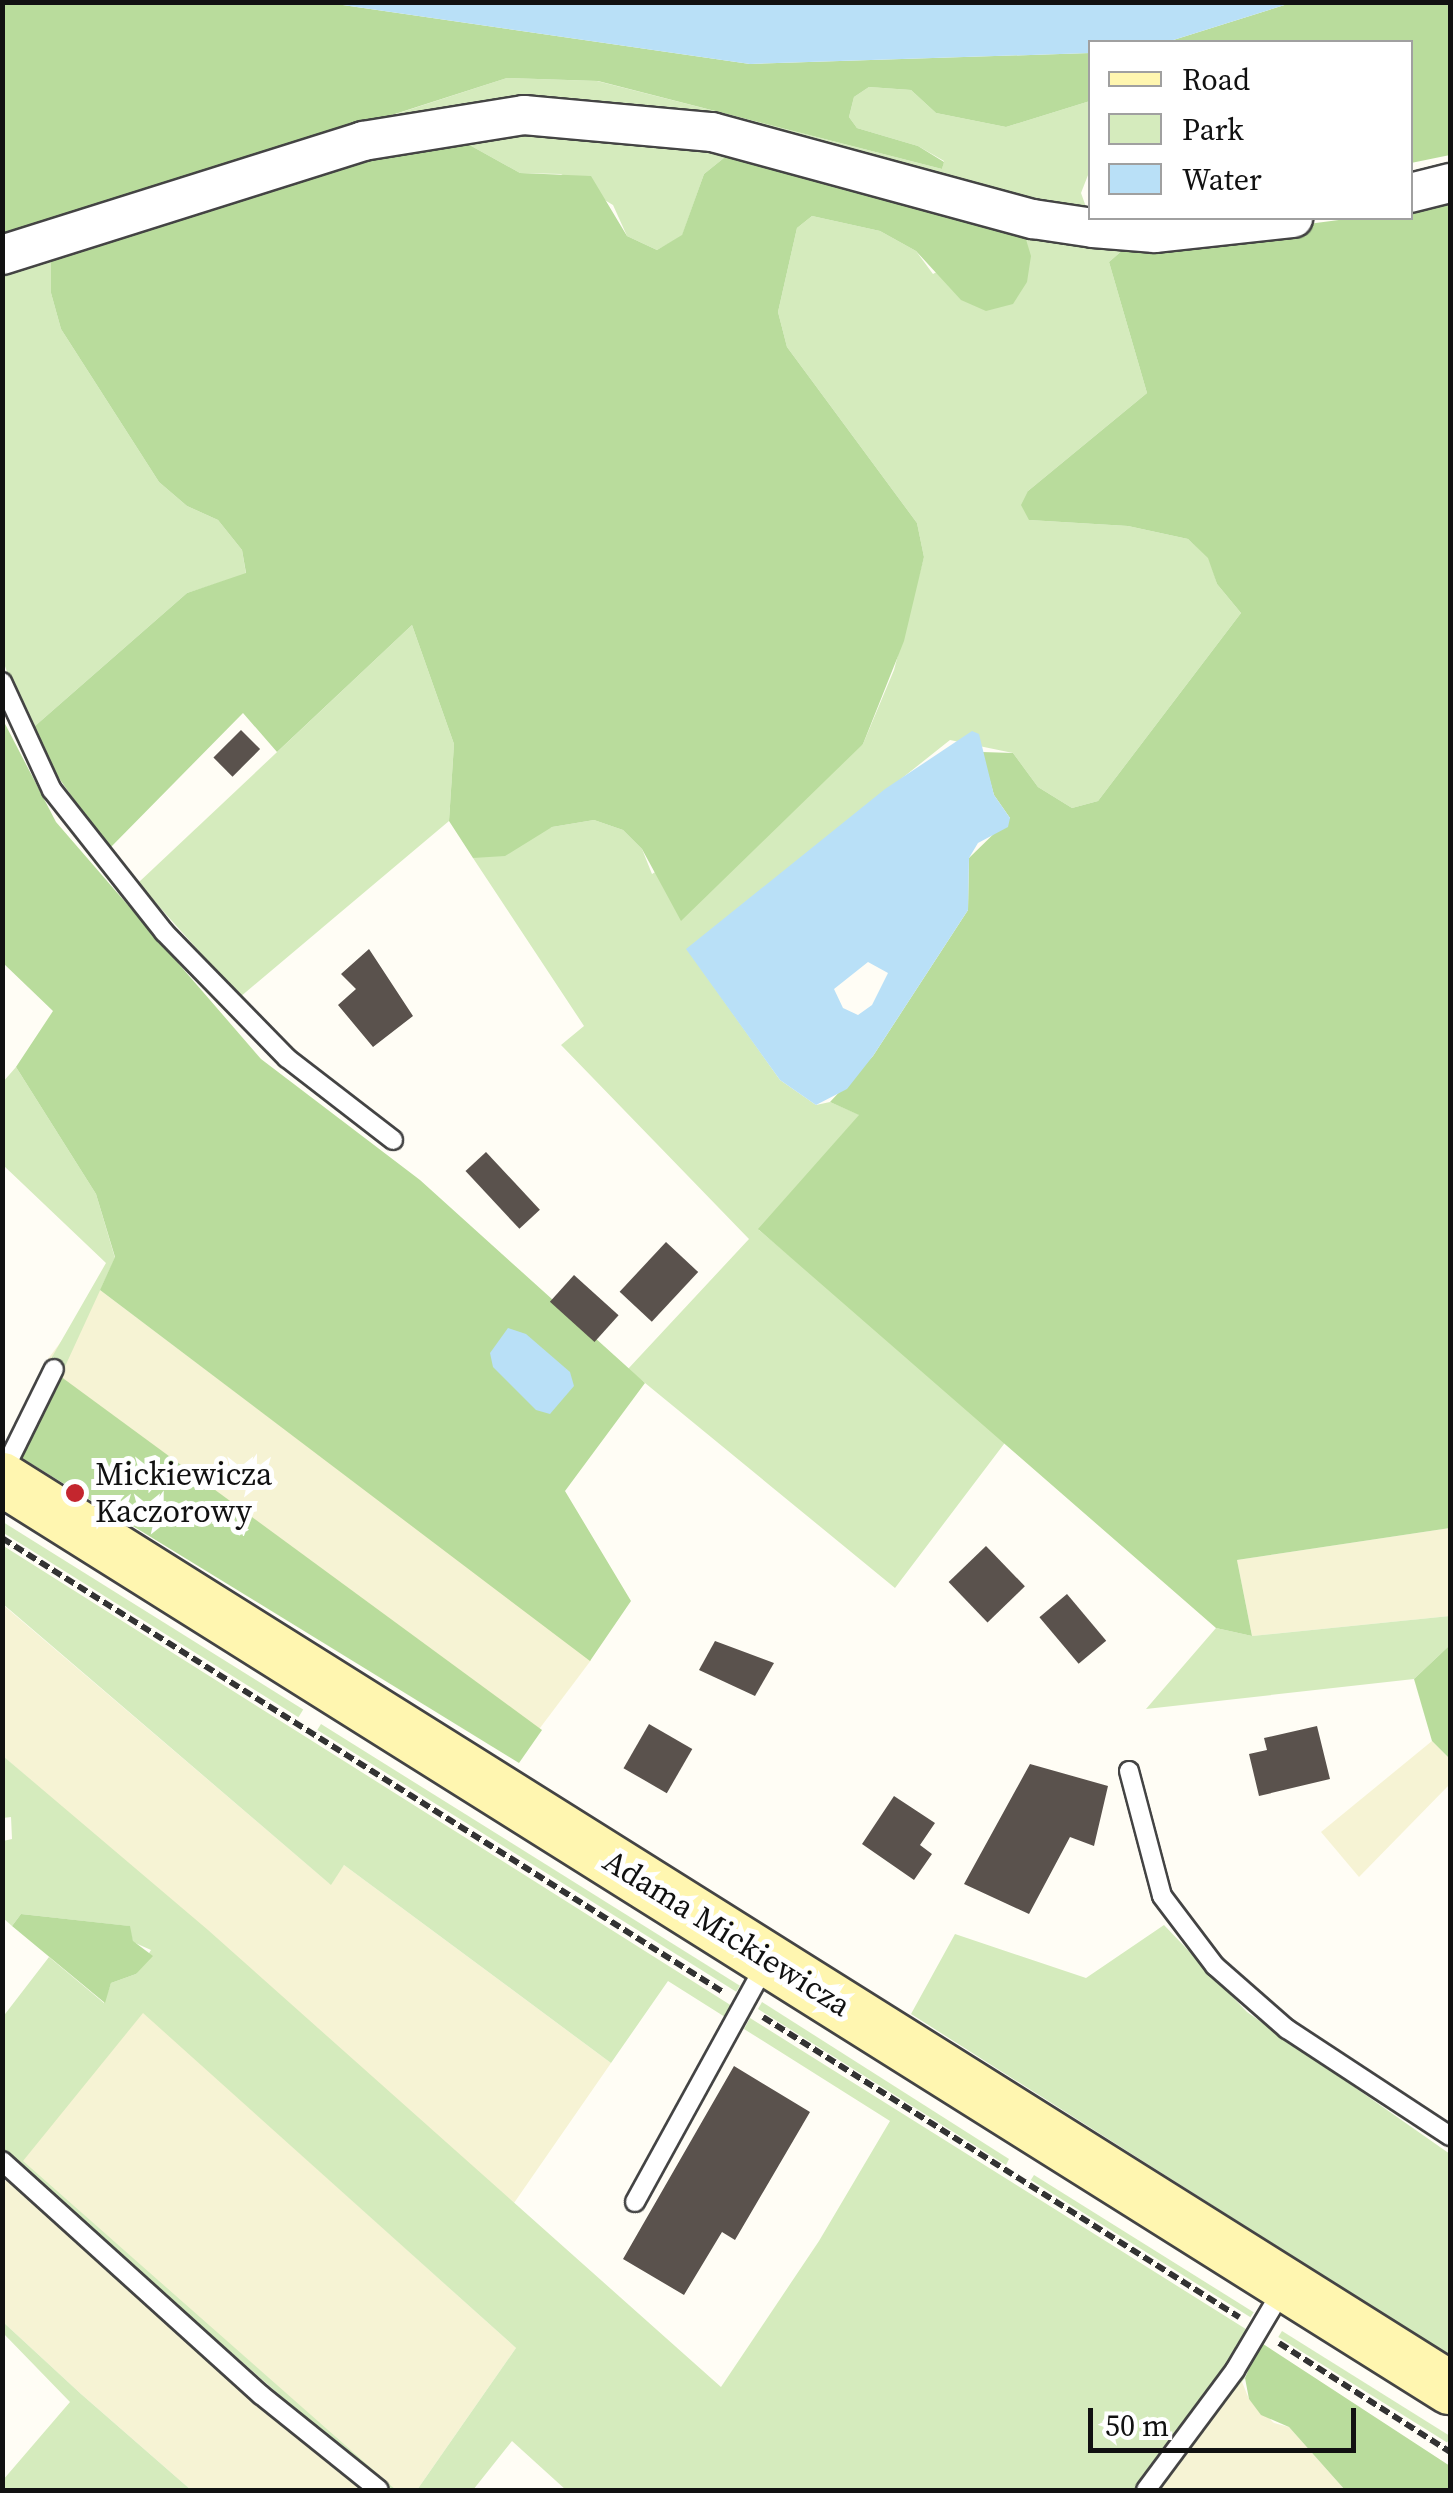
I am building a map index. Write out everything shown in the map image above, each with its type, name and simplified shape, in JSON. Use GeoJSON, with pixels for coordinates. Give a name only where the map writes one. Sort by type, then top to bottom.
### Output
{"type":"FeatureCollection","features":[{"type":"Feature","properties":{"kind":"street"},"geometry":{"type":"LineString","coordinates":[[2,255],[364,141],[524,116],[712,132],[1034,219],[1093,228],[1155,233],[1275,220]]}},
{"type":"Feature","properties":{"kind":"street"},"geometry":{"type":"LineString","coordinates":[[1413,192],[1450,183]]}},
{"type":"Feature","properties":{"kind":"street","name":"Adama Mickiewicza"},"geometry":{"type":"LineString","coordinates":[[2,1477],[1450,2388]]}},
{"type":"Feature","properties":{"kind":"lane"},"geometry":{"type":"LineString","coordinates":[[2,682],[34,763],[164,932],[261,1034],[392,1140]]}},
{"type":"Feature","properties":{"kind":"lane"},"geometry":{"type":"LineString","coordinates":[[2,1477],[54,1370]]}},
{"type":"Feature","properties":{"kind":"lane"},"geometry":{"type":"LineString","coordinates":[[1129,1770],[1162,1896],[1215,1966],[1287,2029],[1450,2136]]}},
{"type":"Feature","properties":{"kind":"lane"},"geometry":{"type":"LineString","coordinates":[[635,2202],[768,1959]]}},
{"type":"Feature","properties":{"kind":"lane"},"geometry":{"type":"LineString","coordinates":[[2,2161],[261,2395],[379,2490]]}},
{"type":"Feature","properties":{"kind":"lane"},"geometry":{"type":"LineString","coordinates":[[1146,2490],[1235,2370],[1286,2284]]}},
{"type":"Feature","properties":{"kind":"shaded area"},"geometry":{"type":"Polygon","coordinates":[[[100,1290],[591,1660],[534,1736],[43,1366],[100,1290]]]}},
{"type":"Feature","properties":{"kind":"shaded area"},"geometry":{"type":"Polygon","coordinates":[[[1450,1528],[1450,1616],[1252,1636],[1237,1560],[1450,1528]]]}},
{"type":"Feature","properties":{"kind":"shaded area"},"geometry":{"type":"Polygon","coordinates":[[[2,1604],[329,1883],[344,1865],[611,2063],[514,2203],[3,1756],[2,1604]]]}},
{"type":"Feature","properties":{"kind":"shaded area"},"geometry":{"type":"Polygon","coordinates":[[[1432,1741],[1450,1759],[1450,1784],[1359,1877],[1321,1832],[1432,1741]]]}},
{"type":"Feature","properties":{"kind":"shaded area"},"geometry":{"type":"Polygon","coordinates":[[[143,2012],[516,2348],[417,2490],[396,2490],[349,2453],[22,2161],[143,2012]]]}},
{"type":"Feature","properties":{"kind":"shaded area"},"geometry":{"type":"Polygon","coordinates":[[[9,2178],[198,2350],[363,2490],[191,2490],[81,2394],[3,2322],[2,2184],[9,2178]]]}},
{"type":"Feature","properties":{"kind":"shaded area"},"geometry":{"type":"Polygon","coordinates":[[[1240,2377],[1249,2399],[1274,2423],[1289,2427],[1345,2490],[1152,2490],[1240,2377]]]}},
{"type":"Feature","properties":{"kind":"green space"},"geometry":{"type":"Polygon","coordinates":[[[2,3],[329,3],[750,64],[1088,53],[1088,102],[1006,127],[936,113],[911,90],[869,87],[854,97],[849,117],[857,128],[918,146],[944,162],[942,169],[598,81],[507,78],[2,240],[2,3]]]}},
{"type":"Feature","properties":{"kind":"green space"},"geometry":{"type":"Polygon","coordinates":[[[1291,3],[1450,3],[1450,155],[1413,163],[1413,40],[1173,40],[1291,3]]]}},
{"type":"Feature","properties":{"kind":"green space"},"geometry":{"type":"Polygon","coordinates":[[[507,78],[597,81],[942,169],[944,161],[918,146],[857,128],[849,117],[854,97],[869,87],[911,90],[936,113],[1006,127],[1088,102],[1088,175],[1081,193],[1088,218],[969,194],[737,130],[613,110],[467,110],[297,146],[507,78]]]}},
{"type":"Feature","properties":{"kind":"green space"},"geometry":{"type":"Polygon","coordinates":[[[486,126],[735,149],[704,174],[682,236],[657,250],[627,236],[613,205],[561,174],[520,173],[448,133],[486,126]]]}},
{"type":"Feature","properties":{"kind":"green space"},"geometry":{"type":"Polygon","coordinates":[[[448,133],[520,173],[591,176],[627,236],[657,250],[682,235],[704,174],[735,149],[1022,226],[1031,256],[1027,282],[1013,304],[986,311],[961,300],[916,251],[880,231],[812,216],[797,228],[778,312],[787,347],[917,523],[924,557],[904,641],[863,744],[681,921],[642,849],[623,830],[594,820],[552,827],[505,856],[473,858],[449,821],[454,744],[412,625],[277,752],[243,713],[109,849],[27,733],[187,593],[246,573],[242,550],[218,520],[187,506],[159,482],[61,329],[51,293],[51,251],[448,133]]]}},
{"type":"Feature","properties":{"kind":"green space"},"geometry":{"type":"Polygon","coordinates":[[[1450,195],[1450,1528],[1237,1560],[1252,1636],[1216,1628],[758,1229],[859,1115],[830,1102],[873,1056],[968,910],[969,858],[1010,818],[994,795],[982,752],[1013,753],[1038,787],[1072,808],[1098,801],[1241,613],[1217,584],[1208,558],[1188,539],[1128,526],[1029,520],[1021,505],[1028,491],[1147,393],[1109,262],[1125,248],[1339,220],[1413,220],[1413,204],[1450,195]]]}},
{"type":"Feature","properties":{"kind":"green space"},"geometry":{"type":"Polygon","coordinates":[[[812,216],[880,231],[916,251],[933,274],[1022,226],[1125,248],[1109,262],[1147,393],[1028,491],[1029,520],[1128,526],[1188,539],[1209,558],[1217,584],[1241,613],[1098,801],[1072,808],[1038,787],[1013,753],[950,740],[687,949],[780,1080],[816,1105],[830,1102],[860,1115],[759,1230],[1007,1440],[895,1588],[628,1369],[749,1239],[561,1045],[584,1026],[473,858],[552,827],[594,820],[623,830],[642,849],[652,874],[863,744],[894,670],[924,557],[917,523],[787,347],[778,312],[797,228],[812,216]]]}},
{"type":"Feature","properties":{"kind":"green space"},"geometry":{"type":"Polygon","coordinates":[[[1108,220],[1211,220],[1146,224],[1108,220]]]}},
{"type":"Feature","properties":{"kind":"green space"},"geometry":{"type":"Polygon","coordinates":[[[51,251],[51,293],[61,329],[159,482],[187,506],[218,520],[242,550],[246,574],[187,593],[27,733],[3,660],[2,267],[51,251]]]}},
{"type":"Feature","properties":{"kind":"green space"},"geometry":{"type":"Polygon","coordinates":[[[412,625],[454,744],[449,821],[240,997],[138,883],[412,625]]]}},
{"type":"Feature","properties":{"kind":"green space"},"geometry":{"type":"Polygon","coordinates":[[[2,718],[56,822],[261,1059],[420,1180],[645,1383],[565,1491],[631,1601],[590,1661],[100,1290],[115,1257],[96,1194],[16,1067],[53,1011],[3,963],[2,718]]]}},
{"type":"Feature","properties":{"kind":"green space"},"geometry":{"type":"Polygon","coordinates":[[[16,1067],[96,1194],[115,1258],[62,1373],[48,1364],[106,1263],[3,1165],[3,1082],[16,1067]]]}},
{"type":"Feature","properties":{"kind":"green space"},"geometry":{"type":"Polygon","coordinates":[[[60,1376],[542,1730],[519,1763],[22,1458],[60,1376]]]}},
{"type":"Feature","properties":{"kind":"green space"},"geometry":{"type":"Polygon","coordinates":[[[3,1522],[303,1710],[298,1717],[2,1532],[3,1522]]]}},
{"type":"Feature","properties":{"kind":"green space"},"geometry":{"type":"Polygon","coordinates":[[[2,1545],[732,2006],[725,2017],[668,1981],[611,2063],[344,1865],[331,1885],[3,1604],[2,1545]]]}},
{"type":"Feature","properties":{"kind":"green space"},"geometry":{"type":"Polygon","coordinates":[[[1450,1616],[1450,1645],[1414,1679],[1146,1709],[1216,1628],[1252,1636],[1450,1616]]]}},
{"type":"Feature","properties":{"kind":"green space"},"geometry":{"type":"Polygon","coordinates":[[[1450,1645],[1450,1759],[1432,1741],[1414,1679],[1450,1645]]]}},
{"type":"Feature","properties":{"kind":"green space"},"geometry":{"type":"Polygon","coordinates":[[[321,1724],[740,1986],[736,1992],[317,1730],[321,1724]]]}},
{"type":"Feature","properties":{"kind":"green space"},"geometry":{"type":"Polygon","coordinates":[[[3,1756],[208,1930],[721,2387],[819,2241],[890,2121],[744,2029],[750,2018],[1249,2331],[1231,2361],[1245,2378],[1152,2490],[566,2490],[512,2441],[473,2490],[417,2490],[516,2348],[143,2013],[23,2161],[396,2490],[387,2490],[3,2151],[2,2018],[49,1957],[104,2003],[111,1983],[136,1974],[151,1950],[133,1942],[129,1926],[21,1914],[12,1926],[3,1918],[3,1841],[12,1839],[11,1817],[3,1818],[3,1756]]]}},
{"type":"Feature","properties":{"kind":"green space"},"geometry":{"type":"Polygon","coordinates":[[[21,1914],[130,1926],[133,1941],[153,1956],[136,1974],[111,1983],[105,2003],[12,1926],[21,1914]]]}},
{"type":"Feature","properties":{"kind":"green space"},"geometry":{"type":"Polygon","coordinates":[[[1164,1925],[1247,2012],[1450,2154],[1450,2356],[911,2014],[955,1934],[1086,1978],[1164,1925]]]}},
{"type":"Feature","properties":{"kind":"green space"},"geometry":{"type":"Polygon","coordinates":[[[762,2002],[1009,2159],[1006,2165],[758,2009],[762,2002]]]}},
{"type":"Feature","properties":{"kind":"green space"},"geometry":{"type":"Polygon","coordinates":[[[1034,2175],[1254,2312],[1250,2317],[1031,2180],[1034,2175]]]}},
{"type":"Feature","properties":{"kind":"green space"},"geometry":{"type":"Polygon","coordinates":[[[3,2322],[191,2490],[3,2490],[3,2480],[70,2402],[3,2333],[3,2322]]]}},
{"type":"Feature","properties":{"kind":"green space"},"geometry":{"type":"Polygon","coordinates":[[[1282,2331],[1450,2436],[1447,2442],[1278,2337],[1282,2331]]]}},
{"type":"Feature","properties":{"kind":"green space"},"geometry":{"type":"Polygon","coordinates":[[[1260,2342],[1450,2466],[1450,2490],[1345,2490],[1289,2427],[1261,2415],[1249,2399],[1245,2378],[1260,2342]]]}},
{"type":"Feature","properties":{"kind":"water"},"geometry":{"type":"Polygon","coordinates":[[[1291,2],[1173,40],[1088,40],[1088,53],[750,64],[329,3],[1291,2]]]}},
{"type":"Feature","properties":{"kind":"water"},"geometry":{"type":"Polygon","coordinates":[[[972,731],[979,734],[994,795],[1010,818],[1008,827],[978,843],[969,858],[968,910],[873,1056],[847,1089],[816,1105],[780,1080],[686,949],[885,789],[972,731]],[[868,962],[834,989],[843,1008],[858,1015],[872,1005],[888,973],[868,962]]]}},
{"type":"Feature","properties":{"kind":"water"},"geometry":{"type":"Polygon","coordinates":[[[508,1328],[526,1334],[570,1372],[574,1386],[550,1414],[536,1410],[493,1367],[490,1353],[508,1328]]]}},
{"type":"Feature","properties":{"kind":"building"},"geometry":{"type":"Polygon","coordinates":[[[241,730],[260,749],[233,777],[213,758],[241,730]]]}},
{"type":"Feature","properties":{"kind":"building"},"geometry":{"type":"Polygon","coordinates":[[[369,949],[413,1016],[373,1047],[338,1005],[356,989],[341,974],[369,949]]]}},
{"type":"Feature","properties":{"kind":"building"},"geometry":{"type":"Polygon","coordinates":[[[486,1152],[540,1210],[519,1229],[466,1171],[486,1152]]]}},
{"type":"Feature","properties":{"kind":"building"},"geometry":{"type":"Polygon","coordinates":[[[666,1242],[698,1272],[652,1322],[620,1292],[666,1242]]]}},
{"type":"Feature","properties":{"kind":"building"},"geometry":{"type":"Polygon","coordinates":[[[574,1275],[619,1315],[594,1342],[550,1302],[574,1275]]]}},
{"type":"Feature","properties":{"kind":"building"},"geometry":{"type":"Polygon","coordinates":[[[986,1546],[1025,1586],[987,1622],[949,1582],[986,1546]]]}},
{"type":"Feature","properties":{"kind":"building"},"geometry":{"type":"Polygon","coordinates":[[[1067,1594],[1106,1641],[1079,1664],[1039,1617],[1067,1594]]]}},
{"type":"Feature","properties":{"kind":"building"},"geometry":{"type":"Polygon","coordinates":[[[715,1641],[774,1663],[755,1696],[699,1670],[715,1641]]]}},
{"type":"Feature","properties":{"kind":"building"},"geometry":{"type":"Polygon","coordinates":[[[649,1724],[692,1749],[667,1793],[624,1768],[649,1724]]]}},
{"type":"Feature","properties":{"kind":"building"},"geometry":{"type":"Polygon","coordinates":[[[1317,1726],[1330,1779],[1259,1796],[1249,1754],[1267,1750],[1264,1738],[1317,1726]]]}},
{"type":"Feature","properties":{"kind":"building"},"geometry":{"type":"Polygon","coordinates":[[[1030,1764],[1108,1786],[1094,1846],[1070,1837],[1029,1914],[964,1884],[1030,1764]]]}},
{"type":"Feature","properties":{"kind":"building"},"geometry":{"type":"Polygon","coordinates":[[[894,1796],[935,1823],[920,1845],[932,1854],[914,1880],[862,1844],[894,1796]]]}},
{"type":"Feature","properties":{"kind":"building"},"geometry":{"type":"Polygon","coordinates":[[[734,2066],[810,2112],[735,2240],[722,2232],[684,2295],[623,2259],[734,2066]]]}},
{"type":"Feature","properties":{"kind":"place","name":"Mickiewicza Kaczorowy"},"geometry":{"type":"Point","coordinates":[75,1493]}}]}
